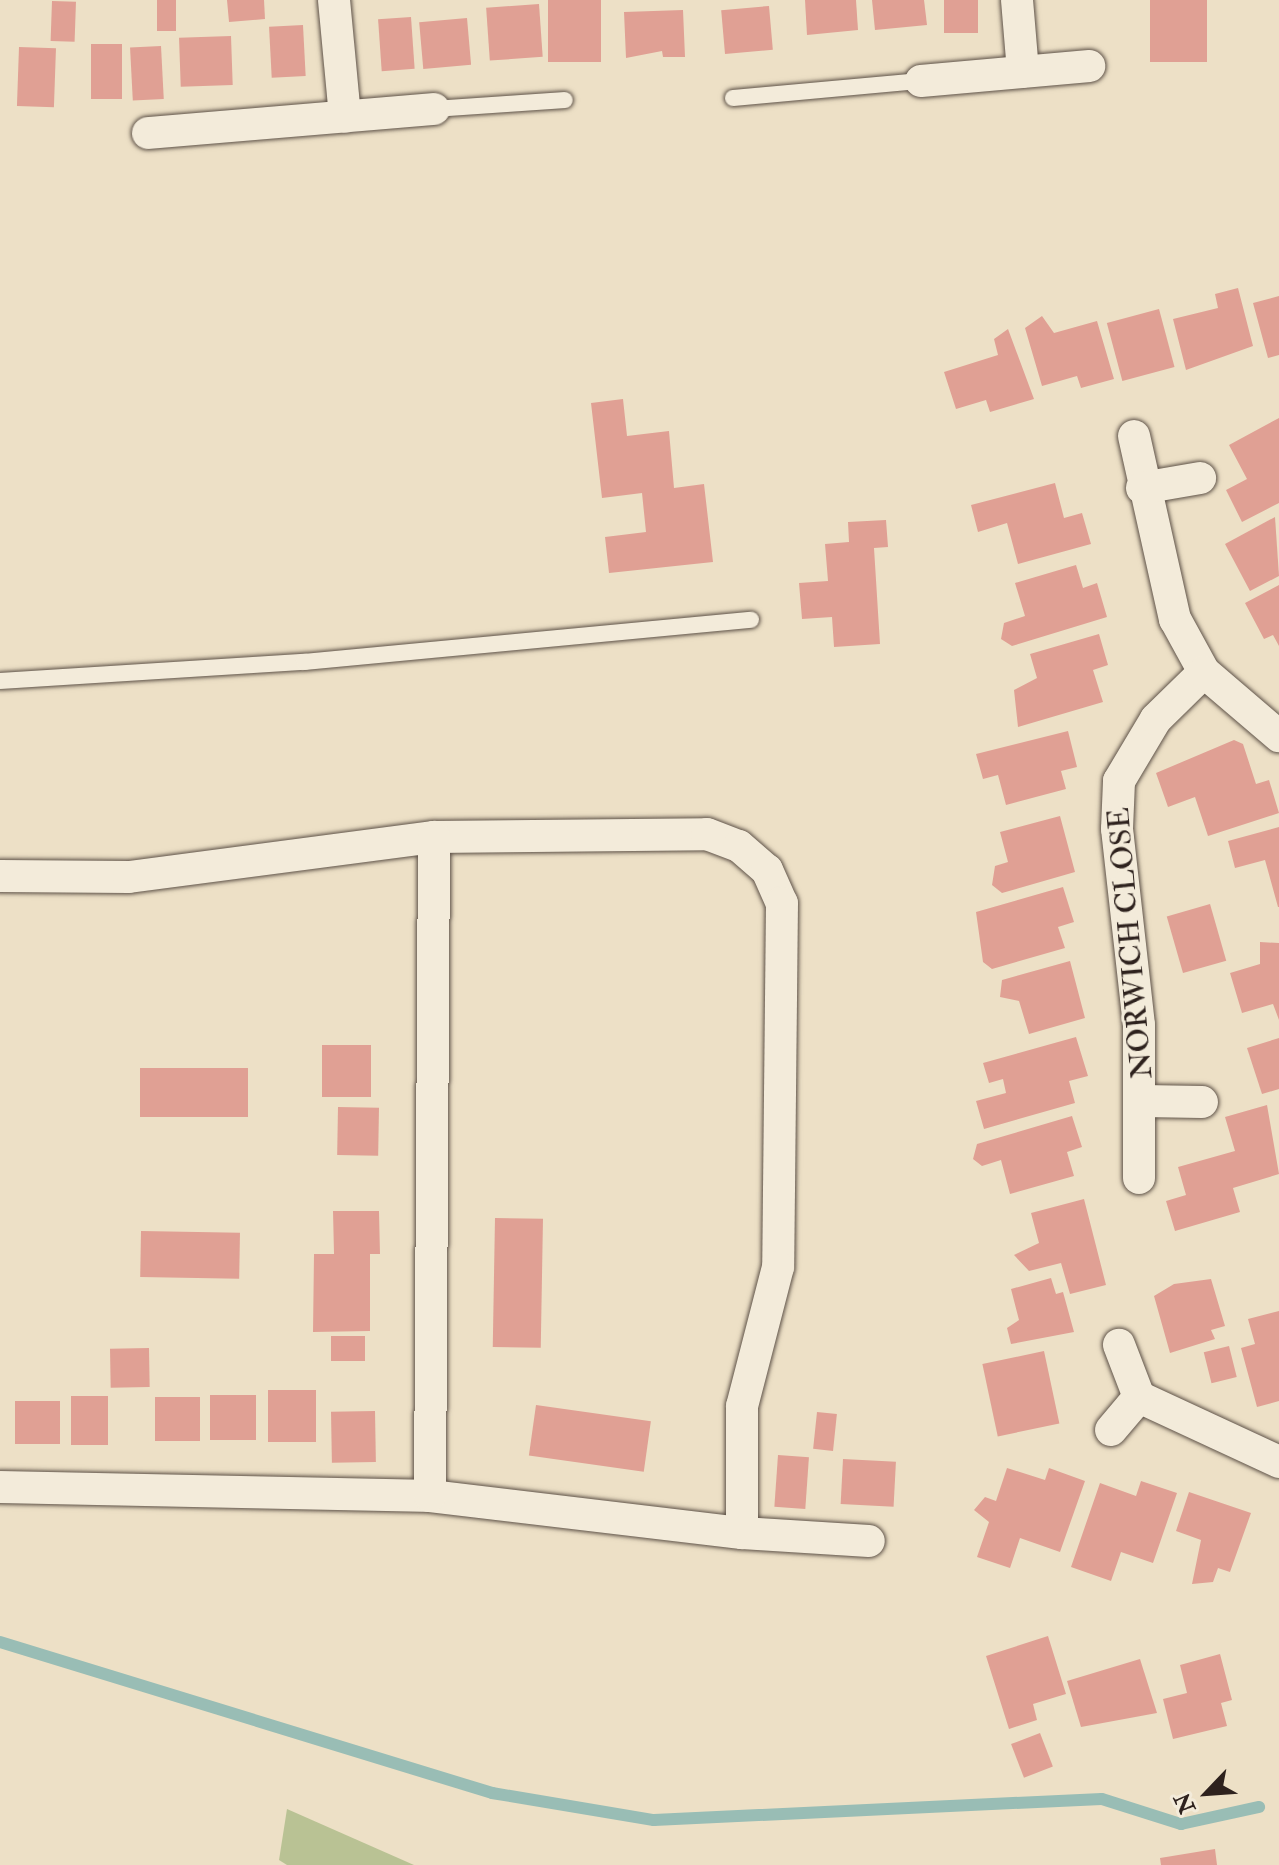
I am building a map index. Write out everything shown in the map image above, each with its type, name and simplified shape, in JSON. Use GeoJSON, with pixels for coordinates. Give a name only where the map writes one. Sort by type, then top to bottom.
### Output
{"type":"FeatureCollection","features":[{"type":"Feature","properties":{"kind":"street"},"geometry":{"type":"LineString","coordinates":[[334,0],[345,116]]}},
{"type":"Feature","properties":{"kind":"street"},"geometry":{"type":"LineString","coordinates":[[1017,0],[1023,72]]}},
{"type":"Feature","properties":{"kind":"street"},"geometry":{"type":"LineString","coordinates":[[921,81],[1089,66]]}},
{"type":"Feature","properties":{"kind":"street"},"geometry":{"type":"LineString","coordinates":[[148,133],[434,109]]}},
{"type":"Feature","properties":{"kind":"street"},"geometry":{"type":"LineString","coordinates":[[1134,436],[1142,488],[1175,619],[1204,672],[1279,736]]}},
{"type":"Feature","properties":{"kind":"street"},"geometry":{"type":"LineString","coordinates":[[1142,488],[1200,478]]}},
{"type":"Feature","properties":{"kind":"street","name":"NORWICH CLOSE"},"geometry":{"type":"LineString","coordinates":[[1139,1178],[1143,1101],[1119,781],[1156,719],[1204,672]]}},
{"type":"Feature","properties":{"kind":"street"},"geometry":{"type":"LineString","coordinates":[[0,876],[129,877],[434,837],[707,834],[739,846],[767,870],[782,903],[778,1267],[742,1406],[742,1533]]}},
{"type":"Feature","properties":{"kind":"street"},"geometry":{"type":"LineString","coordinates":[[430,1496],[434,837]]}},
{"type":"Feature","properties":{"kind":"street","name":"NORWICH CLOSE"},"geometry":{"type":"LineString","coordinates":[[1143,1101],[1202,1102]]}},
{"type":"Feature","properties":{"kind":"street"},"geometry":{"type":"LineString","coordinates":[[1119,1345],[1139,1397],[1279,1462]]}},
{"type":"Feature","properties":{"kind":"street"},"geometry":{"type":"LineString","coordinates":[[1111,1430],[1139,1397]]}},
{"type":"Feature","properties":{"kind":"street"},"geometry":{"type":"LineString","coordinates":[[0,1487],[430,1496],[742,1533],[869,1541]]}},
{"type":"Feature","properties":{"kind":"lane"},"geometry":{"type":"LineString","coordinates":[[733,98],[921,81]]}},
{"type":"Feature","properties":{"kind":"lane"},"geometry":{"type":"LineString","coordinates":[[434,109],[565,100]]}},
{"type":"Feature","properties":{"kind":"lane"},"geometry":{"type":"LineString","coordinates":[[0,681],[304,662],[751,620]]}},
{"type":"Feature","properties":{"kind":"green space"},"geometry":{"type":"Polygon","coordinates":[[[287,1809],[414,1865],[287,1865],[279,1860],[287,1809]]]}},
{"type":"Feature","properties":{"kind":"building"},"geometry":{"type":"Polygon","coordinates":[[[157,0],[176,0],[176,31],[157,31],[157,0]]]}},
{"type":"Feature","properties":{"kind":"building"},"geometry":{"type":"Polygon","coordinates":[[[227,0],[264,0],[265,19],[229,22],[227,0]]]}},
{"type":"Feature","properties":{"kind":"building"},"geometry":{"type":"Polygon","coordinates":[[[548,0],[601,0],[601,62],[548,62],[548,0]]]}},
{"type":"Feature","properties":{"kind":"building"},"geometry":{"type":"Polygon","coordinates":[[[805,0],[856,0],[858,30],[807,35],[805,0]]]}},
{"type":"Feature","properties":{"kind":"building"},"geometry":{"type":"Polygon","coordinates":[[[872,0],[924,0],[927,25],[875,30],[872,0]]]}},
{"type":"Feature","properties":{"kind":"building"},"geometry":{"type":"Polygon","coordinates":[[[944,0],[978,0],[978,33],[944,33],[944,0]]]}},
{"type":"Feature","properties":{"kind":"building"},"geometry":{"type":"Polygon","coordinates":[[[1150,0],[1207,0],[1207,62],[1150,62],[1150,0]]]}},
{"type":"Feature","properties":{"kind":"building"},"geometry":{"type":"Polygon","coordinates":[[[52,1],[76,2],[75,42],[51,41],[52,1]]]}},
{"type":"Feature","properties":{"kind":"building"},"geometry":{"type":"Polygon","coordinates":[[[539,4],[543,57],[490,61],[486,8],[539,4]]]}},
{"type":"Feature","properties":{"kind":"building"},"geometry":{"type":"Polygon","coordinates":[[[769,6],[773,50],[725,54],[721,10],[769,6]]]}},
{"type":"Feature","properties":{"kind":"building"},"geometry":{"type":"Polygon","coordinates":[[[683,10],[685,57],[663,57],[662,51],[626,58],[624,12],[683,10]]]}},
{"type":"Feature","properties":{"kind":"building"},"geometry":{"type":"Polygon","coordinates":[[[411,17],[415,69],[382,71],[378,19],[411,17]]]}},
{"type":"Feature","properties":{"kind":"building"},"geometry":{"type":"Polygon","coordinates":[[[467,18],[471,65],[423,69],[419,22],[467,18]]]}},
{"type":"Feature","properties":{"kind":"building"},"geometry":{"type":"Polygon","coordinates":[[[303,25],[306,76],[272,78],[269,27],[303,25]]]}},
{"type":"Feature","properties":{"kind":"building"},"geometry":{"type":"Polygon","coordinates":[[[231,36],[233,85],[181,87],[179,38],[231,36]]]}},
{"type":"Feature","properties":{"kind":"building"},"geometry":{"type":"Polygon","coordinates":[[[91,44],[122,44],[122,99],[91,99],[91,44]]]}},
{"type":"Feature","properties":{"kind":"building"},"geometry":{"type":"Polygon","coordinates":[[[161,46],[164,99],[133,101],[130,48],[161,46]]]}},
{"type":"Feature","properties":{"kind":"building"},"geometry":{"type":"Polygon","coordinates":[[[19,47],[56,48],[54,107],[17,106],[19,47]]]}},
{"type":"Feature","properties":{"kind":"building"},"geometry":{"type":"Polygon","coordinates":[[[1238,288],[1253,346],[1186,370],[1173,319],[1218,308],[1215,294],[1238,288]]]}},
{"type":"Feature","properties":{"kind":"building"},"geometry":{"type":"Polygon","coordinates":[[[1279,296],[1279,355],[1268,358],[1253,303],[1279,296]]]}},
{"type":"Feature","properties":{"kind":"building"},"geometry":{"type":"Polygon","coordinates":[[[1159,309],[1175,367],[1122,381],[1107,323],[1159,309]]]}},
{"type":"Feature","properties":{"kind":"building"},"geometry":{"type":"Polygon","coordinates":[[[1042,316],[1054,333],[1097,321],[1114,379],[1081,388],[1077,376],[1042,386],[1025,328],[1042,316]]]}},
{"type":"Feature","properties":{"kind":"building"},"geometry":{"type":"Polygon","coordinates":[[[1008,329],[1034,399],[990,412],[986,400],[956,409],[944,372],[998,355],[994,339],[1008,329]]]}},
{"type":"Feature","properties":{"kind":"building"},"geometry":{"type":"Polygon","coordinates":[[[623,399],[627,436],[669,431],[674,488],[704,484],[713,562],[609,573],[605,537],[646,532],[642,493],[602,498],[591,403],[623,399]]]}},
{"type":"Feature","properties":{"kind":"building"},"geometry":{"type":"Polygon","coordinates":[[[1279,418],[1279,503],[1242,522],[1226,490],[1247,479],[1229,445],[1279,418]]]}},
{"type":"Feature","properties":{"kind":"building"},"geometry":{"type":"Polygon","coordinates":[[[1055,483],[1064,518],[1082,513],[1091,544],[1018,564],[1007,523],[978,532],[971,505],[1055,483]]]}},
{"type":"Feature","properties":{"kind":"building"},"geometry":{"type":"Polygon","coordinates":[[[1275,517],[1279,576],[1250,591],[1225,544],[1275,517]]]}},
{"type":"Feature","properties":{"kind":"building"},"geometry":{"type":"Polygon","coordinates":[[[886,520],[888,547],[874,548],[880,644],[834,647],[832,617],[802,619],[799,583],[828,581],[825,544],[849,542],[848,522],[886,520]]]}},
{"type":"Feature","properties":{"kind":"building"},"geometry":{"type":"Polygon","coordinates":[[[1076,565],[1083,588],[1097,583],[1107,617],[1012,646],[1001,639],[1004,623],[1025,616],[1015,583],[1076,565]]]}},
{"type":"Feature","properties":{"kind":"building"},"geometry":{"type":"Polygon","coordinates":[[[1279,585],[1279,646],[1273,635],[1264,639],[1245,603],[1279,585]]]}},
{"type":"Feature","properties":{"kind":"building"},"geometry":{"type":"Polygon","coordinates":[[[1099,634],[1108,665],[1093,670],[1103,702],[1018,727],[1014,690],[1037,678],[1030,654],[1099,634]]]}},
{"type":"Feature","properties":{"kind":"building"},"geometry":{"type":"Polygon","coordinates":[[[1068,731],[1077,767],[1061,771],[1066,789],[1006,805],[998,775],[983,779],[976,754],[1068,731]]]}},
{"type":"Feature","properties":{"kind":"building"},"geometry":{"type":"Polygon","coordinates":[[[1234,740],[1243,744],[1256,784],[1269,780],[1279,813],[1208,836],[1195,797],[1168,807],[1156,773],[1234,740]]]}},
{"type":"Feature","properties":{"kind":"building"},"geometry":{"type":"Polygon","coordinates":[[[1060,816],[1075,872],[1002,893],[992,885],[995,866],[1008,862],[1000,832],[1060,816]]]}},
{"type":"Feature","properties":{"kind":"building"},"geometry":{"type":"Polygon","coordinates":[[[1279,827],[1278,907],[1265,860],[1235,868],[1228,841],[1279,827]]]}},
{"type":"Feature","properties":{"kind":"building"},"geometry":{"type":"Polygon","coordinates":[[[1063,887],[1074,922],[1058,927],[1065,948],[992,969],[983,962],[976,912],[1063,887]]]}},
{"type":"Feature","properties":{"kind":"building"},"geometry":{"type":"Polygon","coordinates":[[[1210,904],[1226,961],[1183,973],[1167,916],[1210,904]]]}},
{"type":"Feature","properties":{"kind":"building"},"geometry":{"type":"Polygon","coordinates":[[[1260,942],[1279,943],[1279,1020],[1273,1004],[1242,1013],[1230,973],[1260,964],[1260,942]]]}},
{"type":"Feature","properties":{"kind":"building"},"geometry":{"type":"Polygon","coordinates":[[[1070,961],[1085,1018],[1029,1034],[1019,1001],[1000,997],[1002,980],[1070,961]]]}},
{"type":"Feature","properties":{"kind":"building"},"geometry":{"type":"Polygon","coordinates":[[[1076,1037],[1088,1076],[1069,1081],[1075,1103],[984,1129],[976,1101],[1006,1093],[1003,1079],[989,1083],[983,1063],[1076,1037]]]}},
{"type":"Feature","properties":{"kind":"building"},"geometry":{"type":"Polygon","coordinates":[[[1279,1038],[1279,1089],[1262,1094],[1247,1048],[1279,1038]]]}},
{"type":"Feature","properties":{"kind":"building"},"geometry":{"type":"Polygon","coordinates":[[[322,1045],[371,1045],[371,1097],[322,1097],[322,1045]]]}},
{"type":"Feature","properties":{"kind":"building"},"geometry":{"type":"Polygon","coordinates":[[[140,1068],[248,1068],[248,1117],[140,1117],[140,1068]]]}},
{"type":"Feature","properties":{"kind":"building"},"geometry":{"type":"Polygon","coordinates":[[[1267,1105],[1279,1174],[1233,1188],[1240,1212],[1175,1231],[1166,1201],[1186,1195],[1178,1167],[1235,1151],[1225,1117],[1267,1105]]]}},
{"type":"Feature","properties":{"kind":"building"},"geometry":{"type":"Polygon","coordinates":[[[338,1107],[379,1108],[378,1156],[337,1155],[338,1107]]]}},
{"type":"Feature","properties":{"kind":"building"},"geometry":{"type":"Polygon","coordinates":[[[1072,1116],[1082,1147],[1067,1152],[1074,1176],[1010,1194],[1001,1160],[982,1166],[973,1159],[977,1144],[1072,1116]]]}},
{"type":"Feature","properties":{"kind":"building"},"geometry":{"type":"Polygon","coordinates":[[[1084,1199],[1106,1285],[1070,1294],[1061,1263],[1029,1271],[1014,1255],[1039,1243],[1031,1213],[1084,1199]]]}},
{"type":"Feature","properties":{"kind":"building"},"geometry":{"type":"Polygon","coordinates":[[[333,1211],[379,1211],[380,1254],[370,1254],[370,1331],[313,1332],[314,1254],[334,1254],[333,1211]]]}},
{"type":"Feature","properties":{"kind":"building"},"geometry":{"type":"Polygon","coordinates":[[[495,1218],[543,1219],[541,1348],[493,1347],[495,1218]]]}},
{"type":"Feature","properties":{"kind":"building"},"geometry":{"type":"Polygon","coordinates":[[[141,1231],[240,1233],[239,1279],[140,1277],[141,1231]]]}},
{"type":"Feature","properties":{"kind":"building"},"geometry":{"type":"Polygon","coordinates":[[[1051,1278],[1056,1294],[1063,1292],[1074,1332],[1011,1344],[1007,1328],[1019,1320],[1011,1289],[1051,1278]]]}},
{"type":"Feature","properties":{"kind":"building"},"geometry":{"type":"Polygon","coordinates":[[[1211,1279],[1225,1326],[1211,1330],[1215,1339],[1170,1353],[1154,1296],[1174,1284],[1211,1279]]]}},
{"type":"Feature","properties":{"kind":"building"},"geometry":{"type":"Polygon","coordinates":[[[1279,1311],[1279,1401],[1257,1407],[1241,1348],[1255,1344],[1248,1319],[1279,1311]]]}},
{"type":"Feature","properties":{"kind":"building"},"geometry":{"type":"Polygon","coordinates":[[[331,1336],[365,1336],[365,1361],[331,1361],[331,1336]]]}},
{"type":"Feature","properties":{"kind":"building"},"geometry":{"type":"Polygon","coordinates":[[[1229,1346],[1237,1377],[1212,1383],[1204,1352],[1229,1346]]]}},
{"type":"Feature","properties":{"kind":"building"},"geometry":{"type":"Polygon","coordinates":[[[149,1348],[150,1387],[111,1388],[110,1349],[149,1348]]]}},
{"type":"Feature","properties":{"kind":"building"},"geometry":{"type":"Polygon","coordinates":[[[1044,1351],[1059,1423],[998,1436],[982,1364],[1044,1351]]]}},
{"type":"Feature","properties":{"kind":"building"},"geometry":{"type":"Polygon","coordinates":[[[268,1390],[316,1390],[316,1442],[268,1442],[268,1390]]]}},
{"type":"Feature","properties":{"kind":"building"},"geometry":{"type":"Polygon","coordinates":[[[210,1395],[256,1395],[256,1440],[210,1440],[210,1395]]]}},
{"type":"Feature","properties":{"kind":"building"},"geometry":{"type":"Polygon","coordinates":[[[71,1396],[108,1396],[108,1445],[71,1445],[71,1396]]]}},
{"type":"Feature","properties":{"kind":"building"},"geometry":{"type":"Polygon","coordinates":[[[155,1397],[200,1397],[200,1441],[155,1441],[155,1397]]]}},
{"type":"Feature","properties":{"kind":"building"},"geometry":{"type":"Polygon","coordinates":[[[15,1401],[60,1401],[60,1444],[15,1444],[15,1401]]]}},
{"type":"Feature","properties":{"kind":"building"},"geometry":{"type":"Polygon","coordinates":[[[536,1405],[651,1421],[644,1472],[529,1456],[536,1405]]]}},
{"type":"Feature","properties":{"kind":"building"},"geometry":{"type":"Polygon","coordinates":[[[375,1411],[376,1462],[332,1463],[331,1412],[375,1411]]]}},
{"type":"Feature","properties":{"kind":"building"},"geometry":{"type":"Polygon","coordinates":[[[817,1412],[837,1414],[833,1451],[813,1449],[817,1412]]]}},
{"type":"Feature","properties":{"kind":"building"},"geometry":{"type":"Polygon","coordinates":[[[778,1455],[809,1457],[805,1509],[774,1507],[778,1455]]]}},
{"type":"Feature","properties":{"kind":"building"},"geometry":{"type":"Polygon","coordinates":[[[843,1459],[896,1462],[894,1507],[841,1504],[843,1459]]]}},
{"type":"Feature","properties":{"kind":"building"},"geometry":{"type":"Polygon","coordinates":[[[1007,1468],[1045,1480],[1049,1468],[1085,1481],[1060,1552],[1020,1538],[1010,1568],[977,1557],[989,1522],[974,1510],[985,1497],[996,1501],[1007,1468]]]}},
{"type":"Feature","properties":{"kind":"building"},"geometry":{"type":"Polygon","coordinates":[[[1141,1481],[1177,1493],[1153,1563],[1121,1552],[1111,1581],[1071,1567],[1100,1483],[1136,1496],[1141,1481]]]}},
{"type":"Feature","properties":{"kind":"building"},"geometry":{"type":"Polygon","coordinates":[[[1189,1492],[1251,1513],[1230,1572],[1218,1568],[1213,1582],[1192,1584],[1201,1540],[1176,1531],[1189,1492]]]}},
{"type":"Feature","properties":{"kind":"building"},"geometry":{"type":"Polygon","coordinates":[[[1048,1636],[1066,1694],[1033,1704],[1037,1720],[1009,1729],[986,1656],[1048,1636]]]}},
{"type":"Feature","properties":{"kind":"building"},"geometry":{"type":"Polygon","coordinates":[[[1220,1654],[1232,1700],[1221,1703],[1227,1726],[1173,1739],[1163,1699],[1187,1693],[1180,1665],[1220,1654]]]}},
{"type":"Feature","properties":{"kind":"building"},"geometry":{"type":"Polygon","coordinates":[[[1140,1659],[1157,1713],[1081,1727],[1067,1681],[1140,1659]]]}},
{"type":"Feature","properties":{"kind":"building"},"geometry":{"type":"Polygon","coordinates":[[[1040,1733],[1053,1767],[1024,1778],[1011,1744],[1040,1733]]]}},
{"type":"Feature","properties":{"kind":"building"},"geometry":{"type":"Polygon","coordinates":[[[1215,1849],[1217,1865],[1161,1865],[1160,1858],[1215,1849]]]}},
{"type":"Feature","properties":{"kind":"waterway"},"geometry":{"type":"LineString","coordinates":[[0,1642],[492,1793],[654,1820],[1102,1799],[1181,1824],[1259,1807]]}}]}
